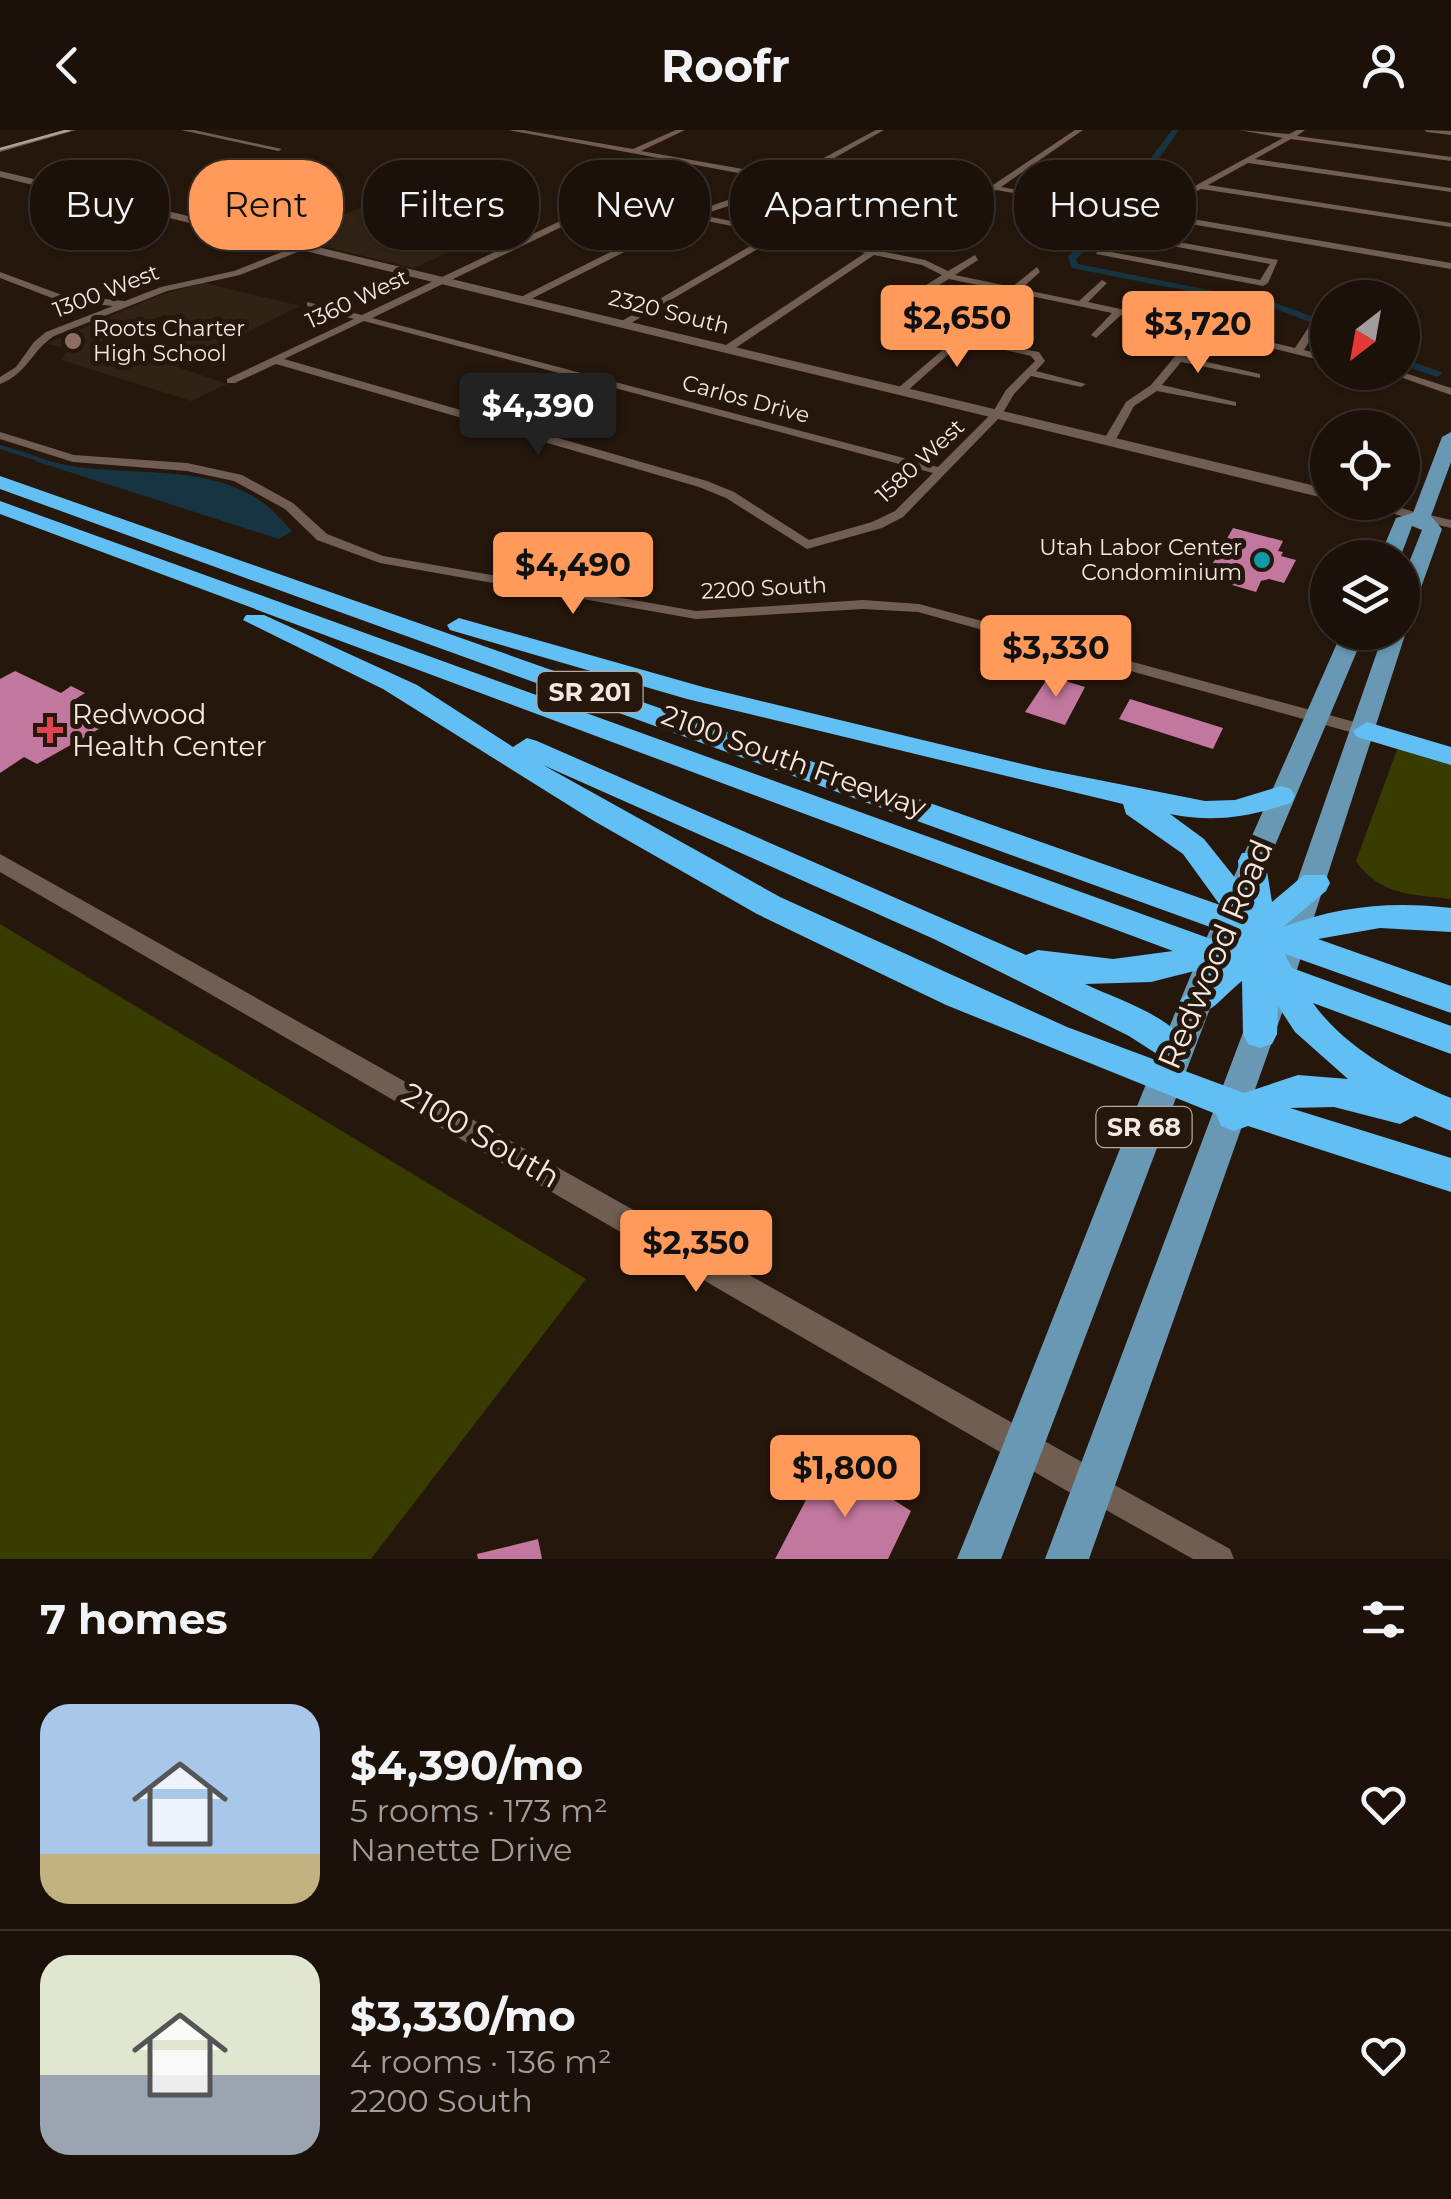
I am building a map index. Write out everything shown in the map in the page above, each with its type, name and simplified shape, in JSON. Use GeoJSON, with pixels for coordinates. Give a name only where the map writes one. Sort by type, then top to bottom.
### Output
{"type":"FeatureCollection","features":[{"type":"Feature","properties":{"kind":"highway","name":"2100 South Freeway"},"geometry":{"type":"LineString","coordinates":[[7,493],[118,552],[1451,1040]]}},
{"type":"Feature","properties":{"kind":"highway","name":"2100 South Freeway"},"geometry":{"type":"LineString","coordinates":[[7,493],[1451,1000]]}},
{"type":"Feature","properties":{"kind":"highway"},"geometry":{"type":"LineString","coordinates":[[7,493],[81,504],[585,663],[1042,778],[1134,806],[1169,824],[1210,862],[1280,984],[1310,1026],[1350,1064],[1389,1089],[1451,1118]]}},
{"type":"Feature","properties":{"kind":"highway"},"geometry":{"type":"LineString","coordinates":[[118,552],[391,684],[945,931],[1141,1026],[1174,1051]]}},
{"type":"Feature","properties":{"kind":"highway"},"geometry":{"type":"LineString","coordinates":[[391,684],[674,856],[816,930],[946,991],[1101,1056],[1261,1115],[1451,1175]]}},
{"type":"Feature","properties":{"kind":"highway"},"geometry":{"type":"LineString","coordinates":[[1367,731],[1451,756]]}},
{"type":"Feature","properties":{"kind":"highway"},"geometry":{"type":"LineString","coordinates":[[1042,778],[1218,812],[1281,796]]}},
{"type":"Feature","properties":{"kind":"highway"},"geometry":{"type":"LineString","coordinates":[[1254,861],[1262,994],[1260,1034]]}},
{"type":"Feature","properties":{"kind":"highway"},"geometry":{"type":"LineString","coordinates":[[1194,1004],[1316,883]]}},
{"type":"Feature","properties":{"kind":"highway"},"geometry":{"type":"LineString","coordinates":[[945,931],[1027,960],[1088,972],[1143,970],[1370,916],[1451,920]]}},
{"type":"Feature","properties":{"kind":"highway"},"geometry":{"type":"LineString","coordinates":[[1228,1118],[1279,1092],[1309,1088],[1451,1118]]}},
{"type":"Feature","properties":{"kind":"main road"},"geometry":{"type":"LineString","coordinates":[[1421,516],[1451,437]]}},
{"type":"Feature","properties":{"kind":"main road"},"geometry":{"type":"LineString","coordinates":[[1396,540],[1403,522],[1421,516]]}},
{"type":"Feature","properties":{"kind":"main road"},"geometry":{"type":"LineString","coordinates":[[1420,561],[1432,529],[1421,516]]}},
{"type":"Feature","properties":{"kind":"main road","name":"Redwood Road"},"geometry":{"type":"LineString","coordinates":[[979,1559],[1174,1051],[1312,718],[1345,650]]}},
{"type":"Feature","properties":{"kind":"main road","name":"SR 68"},"geometry":{"type":"LineString","coordinates":[[1068,1559],[1298,934],[1367,731],[1390,650]]}},
{"type":"Feature","properties":{"kind":"street"},"geometry":{"type":"LineString","coordinates":[[0,148],[54,130]]}},
{"type":"Feature","properties":{"kind":"street"},"geometry":{"type":"LineString","coordinates":[[0,148],[73,130]]}},
{"type":"Feature","properties":{"kind":"street"},"geometry":{"type":"LineString","coordinates":[[184,130],[278,149]]}},
{"type":"Feature","properties":{"kind":"street"},"geometry":{"type":"LineString","coordinates":[[511,130],[730,169]]}},
{"type":"Feature","properties":{"kind":"street"},"geometry":{"type":"LineString","coordinates":[[633,152],[682,130]]}},
{"type":"Feature","properties":{"kind":"street"},"geometry":{"type":"LineString","coordinates":[[826,160],[881,130]]}},
{"type":"Feature","properties":{"kind":"street"},"geometry":{"type":"LineString","coordinates":[[995,188],[1080,130]]}},
{"type":"Feature","properties":{"kind":"street"},"geometry":{"type":"LineString","coordinates":[[1242,130],[1451,159]]}},
{"type":"Feature","properties":{"kind":"street"},"geometry":{"type":"LineString","coordinates":[[1196,188],[1302,130]]}},
{"type":"Feature","properties":{"kind":"street"},"geometry":{"type":"LineString","coordinates":[[1427,130],[1451,133]]}},
{"type":"Feature","properties":{"kind":"street"},"geometry":{"type":"LineString","coordinates":[[1246,160],[1451,190]]}},
{"type":"Feature","properties":{"kind":"street","name":"2320 South"},"geometry":{"type":"LineString","coordinates":[[0,174],[189,220]]}},
{"type":"Feature","properties":{"kind":"street"},"geometry":{"type":"LineString","coordinates":[[1199,186],[1451,225]]}},
{"type":"Feature","properties":{"kind":"street"},"geometry":{"type":"LineString","coordinates":[[995,188],[1014,191]]}},
{"type":"Feature","properties":{"kind":"street"},"geometry":{"type":"LineString","coordinates":[[1196,222],[1451,266]]}},
{"type":"Feature","properties":{"kind":"street","name":"1360 West"},"geometry":{"type":"LineString","coordinates":[[231,381],[559,226]]}},
{"type":"Feature","properties":{"kind":"street"},"geometry":{"type":"LineString","coordinates":[[1121,234],[1275,262],[1263,282],[1100,254],[1121,234]]}},
{"type":"Feature","properties":{"kind":"street","name":"1300 West"},"geometry":{"type":"LineString","coordinates":[[0,382],[29,364],[42,339],[175,286],[237,273],[294,250]]}},
{"type":"Feature","properties":{"kind":"street","name":"2320 South"},"geometry":{"type":"LineString","coordinates":[[315,250],[1310,490]]}},
{"type":"Feature","properties":{"kind":"street"},"geometry":{"type":"LineString","coordinates":[[522,300],[621,250]]}},
{"type":"Feature","properties":{"kind":"street"},"geometry":{"type":"LineString","coordinates":[[624,324],[751,250]]}},
{"type":"Feature","properties":{"kind":"street"},"geometry":{"type":"LineString","coordinates":[[861,250],[1014,290],[1204,328],[1310,355]]}},
{"type":"Feature","properties":{"kind":"street"},"geometry":{"type":"LineString","coordinates":[[727,349],[871,252]]}},
{"type":"Feature","properties":{"kind":"street"},"geometry":{"type":"LineString","coordinates":[[920,293],[944,272],[975,258]]}},
{"type":"Feature","properties":{"kind":"street"},"geometry":{"type":"LineString","coordinates":[[1014,290],[1037,270]]}},
{"type":"Feature","properties":{"kind":"street"},"geometry":{"type":"LineString","coordinates":[[0,275],[60,298],[89,319]]}},
{"type":"Feature","properties":{"kind":"street"},"geometry":{"type":"LineString","coordinates":[[1081,304],[1102,283]]}},
{"type":"Feature","properties":{"kind":"street"},"geometry":{"type":"LineString","coordinates":[[899,288],[936,296]]}},
{"type":"Feature","properties":{"kind":"street"},"geometry":{"type":"LineString","coordinates":[[1150,318],[1170,296]]}},
{"type":"Feature","properties":{"kind":"street"},"geometry":{"type":"LineString","coordinates":[[60,298],[126,304]]}},
{"type":"Feature","properties":{"kind":"street","name":"Carlos Drive"},"geometry":{"type":"LineString","coordinates":[[310,304],[940,471]]}},
{"type":"Feature","properties":{"kind":"street"},"geometry":{"type":"LineString","coordinates":[[947,306],[988,314]]}},
{"type":"Feature","properties":{"kind":"street"},"geometry":{"type":"LineString","coordinates":[[1223,333],[1243,308]]}},
{"type":"Feature","properties":{"kind":"street"},"geometry":{"type":"LineString","coordinates":[[972,311],[951,328],[958,339],[988,344]]}},
{"type":"Feature","properties":{"kind":"street"},"geometry":{"type":"LineString","coordinates":[[1096,335],[1119,312]]}},
{"type":"Feature","properties":{"kind":"street"},"geometry":{"type":"LineString","coordinates":[[1109,441],[1130,404],[1155,387],[1204,328]]}},
{"type":"Feature","properties":{"kind":"street"},"geometry":{"type":"LineString","coordinates":[[1297,352],[1310,332]]}},
{"type":"Feature","properties":{"kind":"street"},"geometry":{"type":"LineString","coordinates":[[902,391],[958,339]]}},
{"type":"Feature","properties":{"kind":"street"},"geometry":{"type":"LineString","coordinates":[[1009,348],[1040,357],[1030,373],[1081,384]]}},
{"type":"Feature","properties":{"kind":"street","name":"1580 West"},"geometry":{"type":"LineString","coordinates":[[275,360],[703,484],[730,495],[807,545],[877,525],[899,514],[997,414],[1010,392],[1030,373]]}},
{"type":"Feature","properties":{"kind":"street"},"geometry":{"type":"LineString","coordinates":[[1179,360],[1256,376]]}},
{"type":"Feature","properties":{"kind":"street"},"geometry":{"type":"LineString","coordinates":[[1420,382],[1451,392]]}},
{"type":"Feature","properties":{"kind":"street"},"geometry":{"type":"LineString","coordinates":[[1155,387],[1232,404]]}},
{"type":"Feature","properties":{"kind":"street","name":"2200 South"},"geometry":{"type":"LineString","coordinates":[[0,435],[73,458],[187,468],[238,478],[290,506],[322,536],[380,558],[696,615],[774,614],[866,604],[920,608],[1367,731]]}},
{"type":"Feature","properties":{"kind":"street"},"geometry":{"type":"LineString","coordinates":[[1421,516],[1451,524]]}},
{"type":"Feature","properties":{"kind":"street","name":"2100 South"},"geometry":{"type":"LineString","coordinates":[[0,862],[1220,1559]]}},
{"type":"Feature","properties":{"kind":"shaded area"},"geometry":{"type":"Polygon","coordinates":[[[363,207],[363,250],[454,250],[414,268],[339,250],[343,250],[343,215],[363,207]]]}},
{"type":"Feature","properties":{"kind":"shaded area","name":"Roots Charter High School"},"geometry":{"type":"Polygon","coordinates":[[[205,283],[300,306],[177,367],[227,384],[191,401],[62,360],[68,348],[46,344],[160,295],[205,283]],[[164,315],[98,343],[151,357],[213,329],[164,315]]]}},
{"type":"Feature","properties":{"kind":"shaded area"},"geometry":{"type":"Polygon","coordinates":[[[1398,747],[1451,762],[1451,899],[1386,887],[1356,861],[1398,747]]]}},
{"type":"Feature","properties":{"kind":"shaded area"},"geometry":{"type":"Polygon","coordinates":[[[0,924],[586,1279],[371,1559],[0,1559],[0,924]]]}},
{"type":"Feature","properties":{"kind":"water"},"geometry":{"type":"Polygon","coordinates":[[[40,458],[96,469],[212,480],[265,504],[292,531],[279,539],[35,461],[40,458]]]}},
{"type":"Feature","properties":{"kind":"building","name":"Utah Labor Center Condominium"},"geometry":{"type":"Polygon","coordinates":[[[1233,528],[1283,541],[1278,551],[1283,552],[1281,556],[1296,560],[1284,583],[1261,581],[1256,592],[1205,577],[1233,528]]]}},
{"type":"Feature","properties":{"kind":"building","name":"Redwood Health Center"},"geometry":{"type":"Polygon","coordinates":[[[15,671],[61,693],[71,686],[85,693],[74,700],[115,720],[37,764],[24,757],[0,773],[0,679],[15,671]]]}},
{"type":"Feature","properties":{"kind":"building"},"geometry":{"type":"Polygon","coordinates":[[[1049,676],[1085,687],[1065,725],[1025,712],[1049,676]]]}},
{"type":"Feature","properties":{"kind":"building"},"geometry":{"type":"Polygon","coordinates":[[[1130,699],[1223,728],[1213,749],[1119,719],[1130,699]]]}},
{"type":"Feature","properties":{"kind":"building"},"geometry":{"type":"Polygon","coordinates":[[[828,1458],[911,1511],[888,1559],[775,1559],[828,1458]]]}},
{"type":"Feature","properties":{"kind":"building"},"geometry":{"type":"Polygon","coordinates":[[[538,1539],[542,1559],[478,1559],[477,1554],[538,1539]]]}},
{"type":"Feature","properties":{"kind":"waterway"},"geometry":{"type":"LineString","coordinates":[[1176,130],[1150,165],[1098,188],[1118,204],[1119,213],[1111,225],[1071,258],[1075,266],[1275,306],[1310,319]]}},
{"type":"Feature","properties":{"kind":"waterway"},"geometry":{"type":"LineString","coordinates":[[1420,368],[1437,374]]}},
{"type":"Feature","properties":{"kind":"waterway"},"geometry":{"type":"LineString","coordinates":[[0,447],[38,459]]}},
{"type":"Feature","properties":{"kind":"tram line"},"geometry":{"type":"LineString","coordinates":[[0,149],[69,130]]}},
{"type":"Feature","properties":{"kind":"place","name":"Roots Charter High School"},"geometry":{"type":"Point","coordinates":[73,341]}},
{"type":"Feature","properties":{"kind":"place","name":"Utah Labor Center Condominium"},"geometry":{"type":"Point","coordinates":[1262,560]}},
{"type":"Feature","properties":{"kind":"place","name":"Redwood Health Center"},"geometry":{"type":"Point","coordinates":[50,730]}}]}
